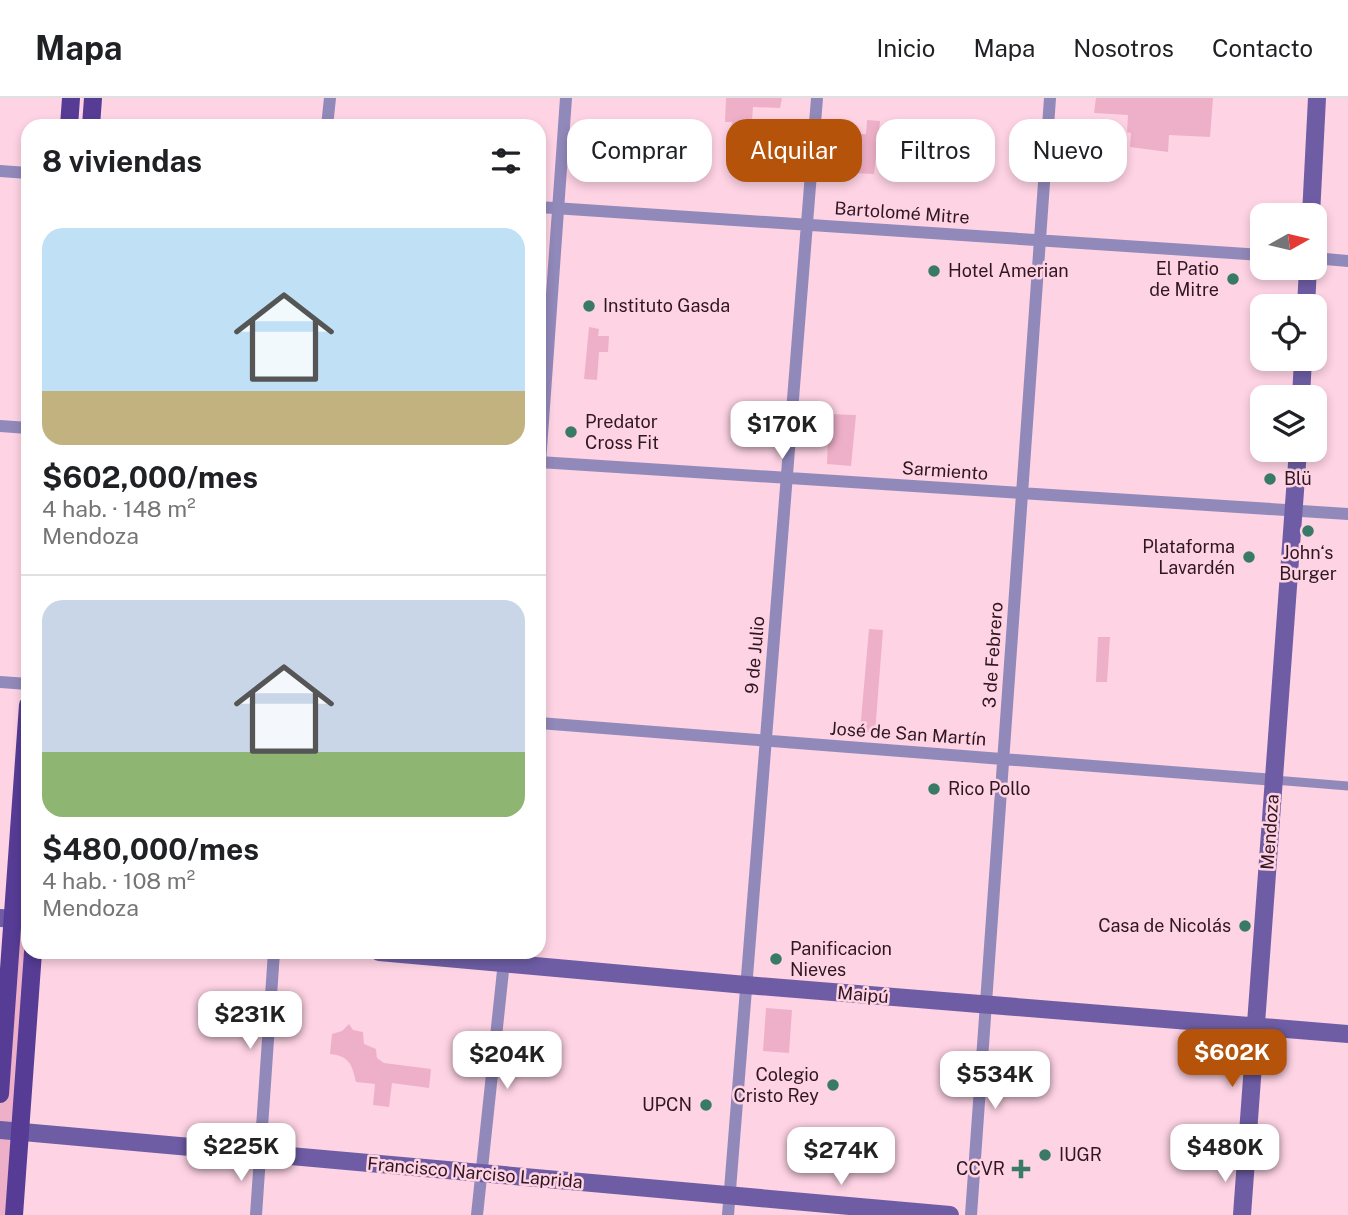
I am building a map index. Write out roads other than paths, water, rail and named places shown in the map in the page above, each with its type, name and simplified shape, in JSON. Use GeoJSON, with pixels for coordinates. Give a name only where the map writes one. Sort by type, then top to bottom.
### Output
{"type":"FeatureCollection","features":[{"type":"Feature","properties":{"kind":"main road"},"geometry":{"type":"LineString","coordinates":[[70,119],[71,98]]}},
{"type":"Feature","properties":{"kind":"main road"},"geometry":{"type":"LineString","coordinates":[[92,119],[93,98]]}},
{"type":"Feature","properties":{"kind":"main road"},"geometry":{"type":"LineString","coordinates":[[1312,203],[1317,98]]}},
{"type":"Feature","properties":{"kind":"main road","name":"Mendoza"},"geometry":{"type":"LineString","coordinates":[[1242,1215],[1297,462]]}},
{"type":"Feature","properties":{"kind":"main road"},"geometry":{"type":"LineString","coordinates":[[0,1094],[21,805]]}},
{"type":"Feature","properties":{"kind":"main road"},"geometry":{"type":"LineString","coordinates":[[14,1215],[32,959]]}},
{"type":"Feature","properties":{"kind":"main road","name":"Maipú"},"geometry":{"type":"LineString","coordinates":[[513,959],[746,985],[1348,1034]]}},
{"type":"Feature","properties":{"kind":"main road","name":"Francisco Narciso Laprida"},"geometry":{"type":"LineString","coordinates":[[0,1130],[950,1215]]}},
{"type":"Feature","properties":{"kind":"street"},"geometry":{"type":"LineString","coordinates":[[328,119],[330,98]]}},
{"type":"Feature","properties":{"kind":"street"},"geometry":{"type":"LineString","coordinates":[[546,382],[566,98]]}},
{"type":"Feature","properties":{"kind":"street","name":"9 de Julio"},"geometry":{"type":"LineString","coordinates":[[728,1215],[817,98]]}},
{"type":"Feature","properties":{"kind":"street","name":"3 de Febrero"},"geometry":{"type":"LineString","coordinates":[[971,1215],[1050,98]]}},
{"type":"Feature","properties":{"kind":"street"},"geometry":{"type":"LineString","coordinates":[[0,171],[21,172]]}},
{"type":"Feature","properties":{"kind":"street","name":"Bartolomé Mitre"},"geometry":{"type":"LineString","coordinates":[[546,207],[1250,254]]}},
{"type":"Feature","properties":{"kind":"street"},"geometry":{"type":"LineString","coordinates":[[1327,259],[1348,261]]}},
{"type":"Feature","properties":{"kind":"street"},"geometry":{"type":"LineString","coordinates":[[0,426],[21,428]]}},
{"type":"Feature","properties":{"kind":"street","name":"Sarmiento"},"geometry":{"type":"LineString","coordinates":[[546,462],[1348,514]]}},
{"type":"Feature","properties":{"kind":"street"},"geometry":{"type":"LineString","coordinates":[[0,682],[21,684]]}},
{"type":"Feature","properties":{"kind":"street","name":"José de San Martín"},"geometry":{"type":"LineString","coordinates":[[546,724],[1274,780]]}},
{"type":"Feature","properties":{"kind":"street"},"geometry":{"type":"LineString","coordinates":[[1274,780],[1348,786]]}},
{"type":"Feature","properties":{"kind":"street"},"geometry":{"type":"LineString","coordinates":[[256,1215],[274,959]]}},
{"type":"Feature","properties":{"kind":"street"},"geometry":{"type":"LineString","coordinates":[[477,1215],[504,959]]}},
{"type":"Feature","properties":{"kind":"place","name":"Hotel Amerian"},"geometry":{"type":"Point","coordinates":[934,271]}},
{"type":"Feature","properties":{"kind":"place","name":"El Patio de Mitre"},"geometry":{"type":"Point","coordinates":[1233,279]}},
{"type":"Feature","properties":{"kind":"place","name":"Instituto Gasda"},"geometry":{"type":"Point","coordinates":[589,306]}},
{"type":"Feature","properties":{"kind":"place","name":"Predator Cross Fit"},"geometry":{"type":"Point","coordinates":[571,432]}},
{"type":"Feature","properties":{"kind":"place","name":"Blü"},"geometry":{"type":"Point","coordinates":[1270,479]}},
{"type":"Feature","properties":{"kind":"place","name":"John‘s Burger"},"geometry":{"type":"Point","coordinates":[1308,531]}},
{"type":"Feature","properties":{"kind":"place","name":"Plataforma Lavardén"},"geometry":{"type":"Point","coordinates":[1249,557]}},
{"type":"Feature","properties":{"kind":"place","name":"Rico Pollo"},"geometry":{"type":"Point","coordinates":[934,789]}},
{"type":"Feature","properties":{"kind":"place","name":"Casa de Nicolás"},"geometry":{"type":"Point","coordinates":[1245,926]}},
{"type":"Feature","properties":{"kind":"place","name":"Panificacion Nieves"},"geometry":{"type":"Point","coordinates":[776,959]}},
{"type":"Feature","properties":{"kind":"place","name":"Colegio Cristo Rey"},"geometry":{"type":"Point","coordinates":[833,1085]}},
{"type":"Feature","properties":{"kind":"place","name":"UPCN"},"geometry":{"type":"Point","coordinates":[706,1105]}},
{"type":"Feature","properties":{"kind":"place","name":"IUGR"},"geometry":{"type":"Point","coordinates":[1045,1155]}},
{"type":"Feature","properties":{"kind":"place","name":"CCVR"},"geometry":{"type":"Point","coordinates":[1021,1169]}}]}
